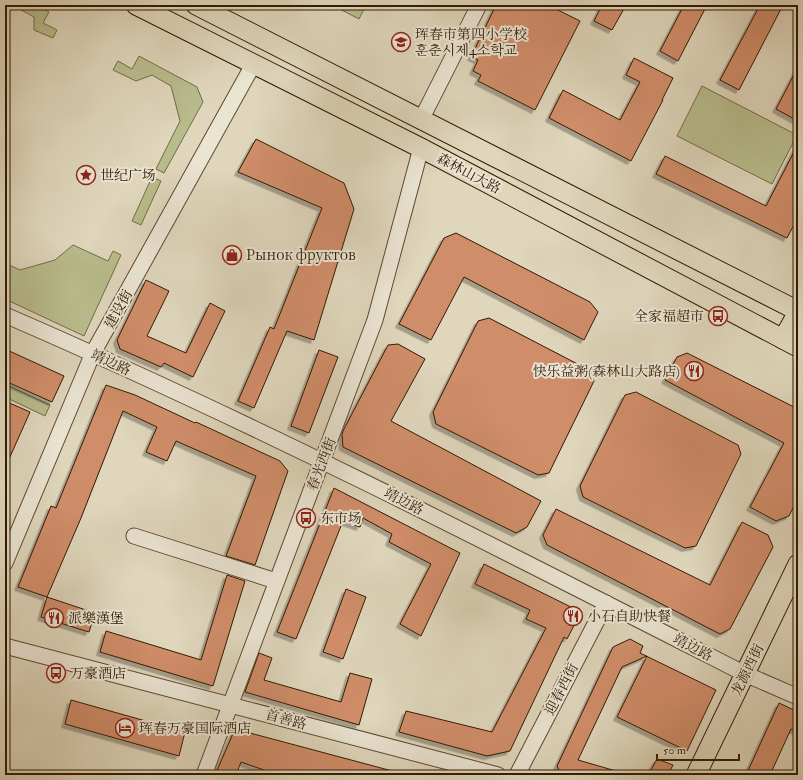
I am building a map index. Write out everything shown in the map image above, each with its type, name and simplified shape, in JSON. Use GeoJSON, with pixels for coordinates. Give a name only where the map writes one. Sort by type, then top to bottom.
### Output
{"type":"FeatureCollection","features":[{"type":"Feature","properties":{"kind":"main road","name":"森林山大路"},"geometry":{"type":"LineString","coordinates":[[136,5],[421,148],[790,343]]}},
{"type":"Feature","properties":{"kind":"main road","name":"森林山大路"},"geometry":{"type":"LineString","coordinates":[[198,5],[798,311]]}},
{"type":"Feature","properties":{"kind":"main road"},"geometry":{"type":"LineString","coordinates":[[790,343],[798,311]]}},
{"type":"Feature","properties":{"kind":"main road","name":"龙源西街"},"geometry":{"type":"LineString","coordinates":[[710,775],[798,564]]}},
{"type":"Feature","properties":{"kind":"main road","name":"龙源西街"},"geometry":{"type":"LineString","coordinates":[[696,775],[798,592]]}},
{"type":"Feature","properties":{"kind":"street"},"geometry":{"type":"LineString","coordinates":[[421,120],[479,5]]}},
{"type":"Feature","properties":{"kind":"street","name":"建设街"},"geometry":{"type":"LineString","coordinates":[[5,563],[93,353],[253,65]]}},
{"type":"Feature","properties":{"kind":"street","name":"春光西街"},"geometry":{"type":"LineString","coordinates":[[204,775],[375,320],[421,148]]}},
{"type":"Feature","properties":{"kind":"street","name":"靖边路"},"geometry":{"type":"LineString","coordinates":[[5,315],[93,353],[322,460],[750,676],[798,697]]}},
{"type":"Feature","properties":{"kind":"street"},"geometry":{"type":"LineString","coordinates":[[134,536],[276,581]]}},
{"type":"Feature","properties":{"kind":"street","name":"迎春西街"},"geometry":{"type":"LineString","coordinates":[[517,775],[606,603]]}},
{"type":"Feature","properties":{"kind":"street","name":"首善路"},"geometry":{"type":"LineString","coordinates":[[5,646],[498,775]]}},
{"type":"Feature","properties":{"kind":"green space"},"geometry":{"type":"Polygon","coordinates":[[[12,5],[36,5],[49,12],[43,23],[57,30],[53,38],[34,30],[34,17],[12,5]]]}},
{"type":"Feature","properties":{"kind":"green space"},"geometry":{"type":"Polygon","coordinates":[[[332,5],[366,5],[359,19],[332,5]]]}},
{"type":"Feature","properties":{"kind":"green space"},"geometry":{"type":"Polygon","coordinates":[[[139,56],[197,87],[203,102],[164,173],[156,169],[180,121],[171,86],[152,75],[136,81],[113,70],[118,61],[132,69],[139,56]]]}},
{"type":"Feature","properties":{"kind":"green space"},"geometry":{"type":"Polygon","coordinates":[[[702,86],[797,135],[772,184],[677,136],[702,86]]]}},
{"type":"Feature","properties":{"kind":"green space"},"geometry":{"type":"Polygon","coordinates":[[[152,177],[161,181],[141,225],[132,221],[152,177]]]}},
{"type":"Feature","properties":{"kind":"green space"},"geometry":{"type":"Polygon","coordinates":[[[73,245],[108,261],[113,251],[121,255],[84,336],[5,299],[5,269],[7,264],[20,270],[55,260],[73,245]]]}},
{"type":"Feature","properties":{"kind":"green space"},"geometry":{"type":"Polygon","coordinates":[[[5,384],[50,405],[45,416],[5,397],[5,384]]]}},
{"type":"Feature","properties":{"kind":"building"},"geometry":{"type":"Polygon","coordinates":[[[496,5],[548,5],[580,21],[535,110],[478,81],[481,75],[473,71],[478,60],[471,57],[496,5]]]}},
{"type":"Feature","properties":{"kind":"building"},"geometry":{"type":"Polygon","coordinates":[[[602,5],[626,5],[612,30],[594,21],[602,5]]]}},
{"type":"Feature","properties":{"kind":"building"},"geometry":{"type":"Polygon","coordinates":[[[684,5],[707,5],[678,61],[660,51],[684,5]]]}},
{"type":"Feature","properties":{"kind":"building"},"geometry":{"type":"Polygon","coordinates":[[[760,5],[783,5],[739,90],[720,80],[760,5]]]}},
{"type":"Feature","properties":{"kind":"building"},"geometry":{"type":"Polygon","coordinates":[[[634,58],[673,78],[631,161],[549,118],[563,90],[620,120],[640,82],[626,75],[634,58]]]}},
{"type":"Feature","properties":{"kind":"building"},"geometry":{"type":"Polygon","coordinates":[[[798,67],[798,121],[776,109],[798,67]]]}},
{"type":"Feature","properties":{"kind":"building"},"geometry":{"type":"Polygon","coordinates":[[[256,139],[344,183],[354,209],[314,340],[287,331],[254,408],[238,401],[270,327],[274,329],[322,208],[238,172],[256,139]]]}},
{"type":"Feature","properties":{"kind":"building"},"geometry":{"type":"Polygon","coordinates":[[[798,144],[798,217],[787,238],[656,174],[665,156],[766,206],[798,144]]]}},
{"type":"Feature","properties":{"kind":"building"},"geometry":{"type":"Polygon","coordinates":[[[456,233],[590,302],[598,312],[584,340],[464,277],[431,340],[399,324],[444,238],[456,233]]]}},
{"type":"Feature","properties":{"kind":"building"},"geometry":{"type":"Polygon","coordinates":[[[146,280],[169,291],[147,336],[186,353],[210,303],[225,311],[193,377],[164,363],[161,367],[120,349],[117,340],[146,280]]]}},
{"type":"Feature","properties":{"kind":"building"},"geometry":{"type":"Polygon","coordinates":[[[489,318],[591,371],[594,381],[549,473],[538,475],[436,424],[433,412],[478,321],[489,318]]]}},
{"type":"Feature","properties":{"kind":"building"},"geometry":{"type":"Polygon","coordinates":[[[398,344],[425,359],[391,421],[541,501],[527,527],[516,533],[343,447],[342,434],[344,429],[388,345],[398,344]]]}},
{"type":"Feature","properties":{"kind":"building"},"geometry":{"type":"Polygon","coordinates":[[[5,349],[64,376],[52,402],[5,381],[5,349]]]}},
{"type":"Feature","properties":{"kind":"building"},"geometry":{"type":"Polygon","coordinates":[[[319,350],[338,357],[309,433],[291,426],[319,350]]]}},
{"type":"Feature","properties":{"kind":"building"},"geometry":{"type":"Polygon","coordinates":[[[687,353],[798,409],[798,498],[789,516],[776,521],[750,507],[784,443],[665,380],[677,357],[687,353]]]}},
{"type":"Feature","properties":{"kind":"building"},"geometry":{"type":"Polygon","coordinates":[[[106,385],[135,395],[280,461],[288,471],[255,565],[226,556],[256,476],[176,441],[167,461],[146,452],[157,427],[123,411],[81,518],[47,597],[18,587],[51,506],[56,508],[106,385]]]}},
{"type":"Feature","properties":{"kind":"building"},"geometry":{"type":"Polygon","coordinates":[[[636,392],[738,445],[741,454],[696,546],[685,548],[583,497],[580,486],[625,395],[636,392]]]}},
{"type":"Feature","properties":{"kind":"building"},"geometry":{"type":"Polygon","coordinates":[[[5,401],[30,412],[5,468],[5,401]]]}},
{"type":"Feature","properties":{"kind":"building"},"geometry":{"type":"Polygon","coordinates":[[[334,488],[460,553],[421,636],[400,624],[431,564],[389,542],[392,534],[363,518],[360,527],[343,521],[296,639],[277,632],[334,488]]]}},
{"type":"Feature","properties":{"kind":"building"},"geometry":{"type":"Polygon","coordinates":[[[556,509],[710,585],[742,522],[768,535],[773,547],[730,629],[720,634],[547,545],[543,535],[556,509]]]}},
{"type":"Feature","properties":{"kind":"building"},"geometry":{"type":"Polygon","coordinates":[[[484,564],[581,612],[567,639],[564,637],[510,751],[487,756],[399,732],[406,711],[492,732],[546,628],[526,619],[530,610],[475,584],[484,564]]]}},
{"type":"Feature","properties":{"kind":"building"},"geometry":{"type":"Polygon","coordinates":[[[227,575],[245,581],[213,686],[100,652],[106,631],[201,660],[227,575]]]}},
{"type":"Feature","properties":{"kind":"building"},"geometry":{"type":"Polygon","coordinates":[[[346,589],[366,597],[343,659],[323,652],[346,589]]]}},
{"type":"Feature","properties":{"kind":"building"},"geometry":{"type":"Polygon","coordinates":[[[47,597],[95,613],[89,632],[41,617],[47,597]]]}},
{"type":"Feature","properties":{"kind":"building"},"geometry":{"type":"Polygon","coordinates":[[[630,639],[643,646],[640,653],[647,656],[622,667],[578,760],[623,773],[622,775],[561,775],[557,766],[613,647],[630,639]]]}},
{"type":"Feature","properties":{"kind":"building"},"geometry":{"type":"Polygon","coordinates":[[[259,653],[272,658],[264,680],[341,702],[350,673],[372,679],[359,725],[245,692],[259,653]]]}},
{"type":"Feature","properties":{"kind":"building"},"geometry":{"type":"Polygon","coordinates":[[[647,656],[716,690],[687,751],[617,717],[647,656]]]}},
{"type":"Feature","properties":{"kind":"building","name":"珲春万豪国际酒店"},"geometry":{"type":"Polygon","coordinates":[[[71,700],[185,732],[179,756],[65,724],[71,700]]]}},
{"type":"Feature","properties":{"kind":"building"},"geometry":{"type":"Polygon","coordinates":[[[779,703],[798,712],[798,732],[791,729],[770,775],[746,775],[779,703]]]}},
{"type":"Feature","properties":{"kind":"building"},"geometry":{"type":"Polygon","coordinates":[[[235,729],[396,772],[395,775],[278,775],[241,762],[236,775],[215,775],[235,729]]]}},
{"type":"Feature","properties":{"kind":"building"},"geometry":{"type":"Polygon","coordinates":[[[657,759],[673,765],[668,775],[648,775],[657,759]]]}},
{"type":"Feature","properties":{"kind":"place","name":"珲春市第四小学校 훈춘시제4소학교"},"geometry":{"type":"Point","coordinates":[401,42]}},
{"type":"Feature","properties":{"kind":"place","name":"世纪广场"},"geometry":{"type":"Point","coordinates":[86,175]}},
{"type":"Feature","properties":{"kind":"place","name":"Рынок фруктов"},"geometry":{"type":"Point","coordinates":[232,255]}},
{"type":"Feature","properties":{"kind":"place","name":"全家福超市"},"geometry":{"type":"Point","coordinates":[718,316]}},
{"type":"Feature","properties":{"kind":"place","name":"快乐益粥(森林山大路店)"},"geometry":{"type":"Point","coordinates":[694,371]}},
{"type":"Feature","properties":{"kind":"place","name":"东市场"},"geometry":{"type":"Point","coordinates":[306,518]}},
{"type":"Feature","properties":{"kind":"place","name":"小石自助快餐"},"geometry":{"type":"Point","coordinates":[573,616]}},
{"type":"Feature","properties":{"kind":"place","name":"派樂漢堡"},"geometry":{"type":"Point","coordinates":[54,618]}},
{"type":"Feature","properties":{"kind":"place","name":"万豪酒店"},"geometry":{"type":"Point","coordinates":[56,673]}},
{"type":"Feature","properties":{"kind":"place","name":"珲春万豪国际酒店"},"geometry":{"type":"Point","coordinates":[125,728]}}]}
